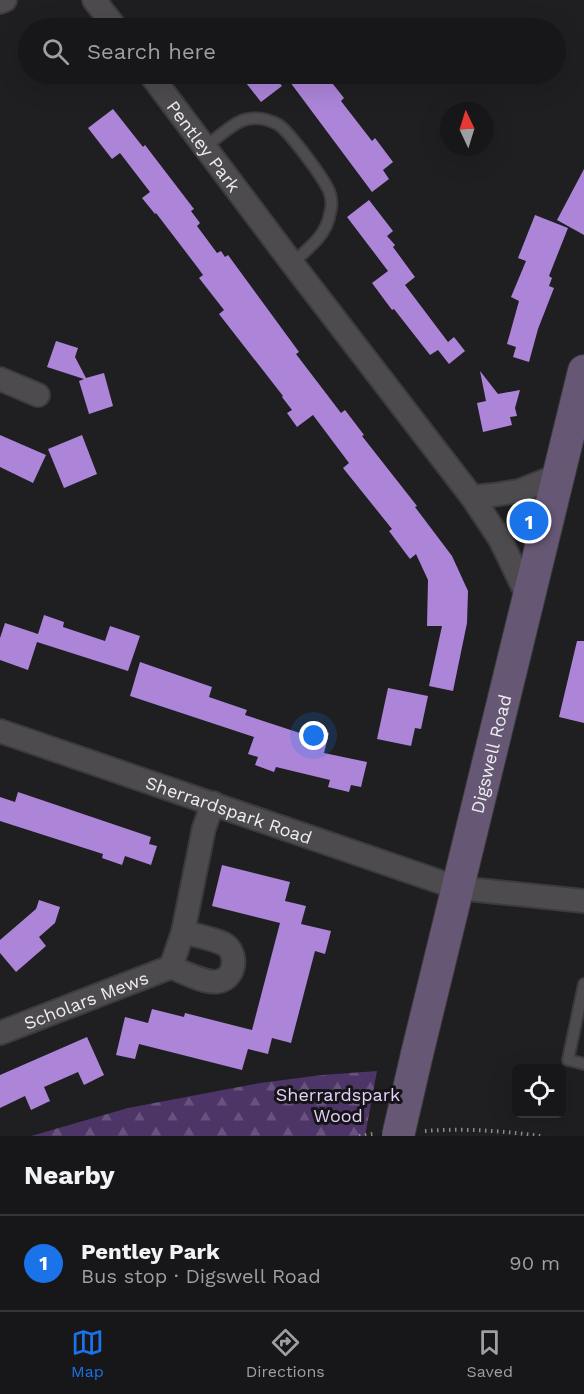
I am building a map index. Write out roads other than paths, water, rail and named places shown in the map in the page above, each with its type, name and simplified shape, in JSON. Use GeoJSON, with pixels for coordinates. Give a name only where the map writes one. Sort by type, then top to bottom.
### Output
{"type":"FeatureCollection","features":[{"type":"Feature","properties":{"kind":"street"},"geometry":{"type":"LineString","coordinates":[[0,2],[5,0]]}},
{"type":"Feature","properties":{"kind":"street"},"geometry":{"type":"LineString","coordinates":[[94,0],[108,18]]}},
{"type":"Feature","properties":{"kind":"street","name":"Pentley Park"},"geometry":{"type":"LineString","coordinates":[[158,84],[472,497],[501,539],[529,599]]}},
{"type":"Feature","properties":{"kind":"street","name":"Digswell Road"},"geometry":{"type":"LineString","coordinates":[[392,1134],[417,1054],[584,371]]}},
{"type":"Feature","properties":{"kind":"street"},"geometry":{"type":"LineString","coordinates":[[0,379],[38,395]]}},
{"type":"Feature","properties":{"kind":"street"},"geometry":{"type":"LineString","coordinates":[[472,497],[519,491],[559,475]]}},
{"type":"Feature","properties":{"kind":"street","name":"Sherrardspark Road"},"geometry":{"type":"LineString","coordinates":[[0,731],[458,888],[584,901]]}},
{"type":"Feature","properties":{"kind":"street","name":"Scholars Mews"},"geometry":{"type":"LineString","coordinates":[[171,968],[183,932],[204,828],[213,803]]}},
{"type":"Feature","properties":{"kind":"street","name":"Scholars Mews"},"geometry":{"type":"LineString","coordinates":[[0,1032],[171,968],[210,982],[219,982],[227,977],[234,960],[231,951],[224,945],[183,932]]}},
{"type":"Feature","properties":{"kind":"lane"},"geometry":{"type":"LineString","coordinates":[[206,146],[239,121],[250,118],[263,119],[277,124],[286,132],[323,180],[330,193],[332,204],[327,226],[319,238],[292,263]]}},
{"type":"Feature","properties":{"kind":"lane"},"geometry":{"type":"LineString","coordinates":[[584,984],[568,1060],[584,1064]]}},
{"type":"Feature","properties":{"kind":"place","name":"Pentley Park"},"geometry":{"type":"Point","coordinates":[529,521]}},
{"type":"Feature","properties":{"kind":"park label","name":"Sherrardspark Wood"},"geometry":{"type":"Point","coordinates":[338,1104]}}]}
